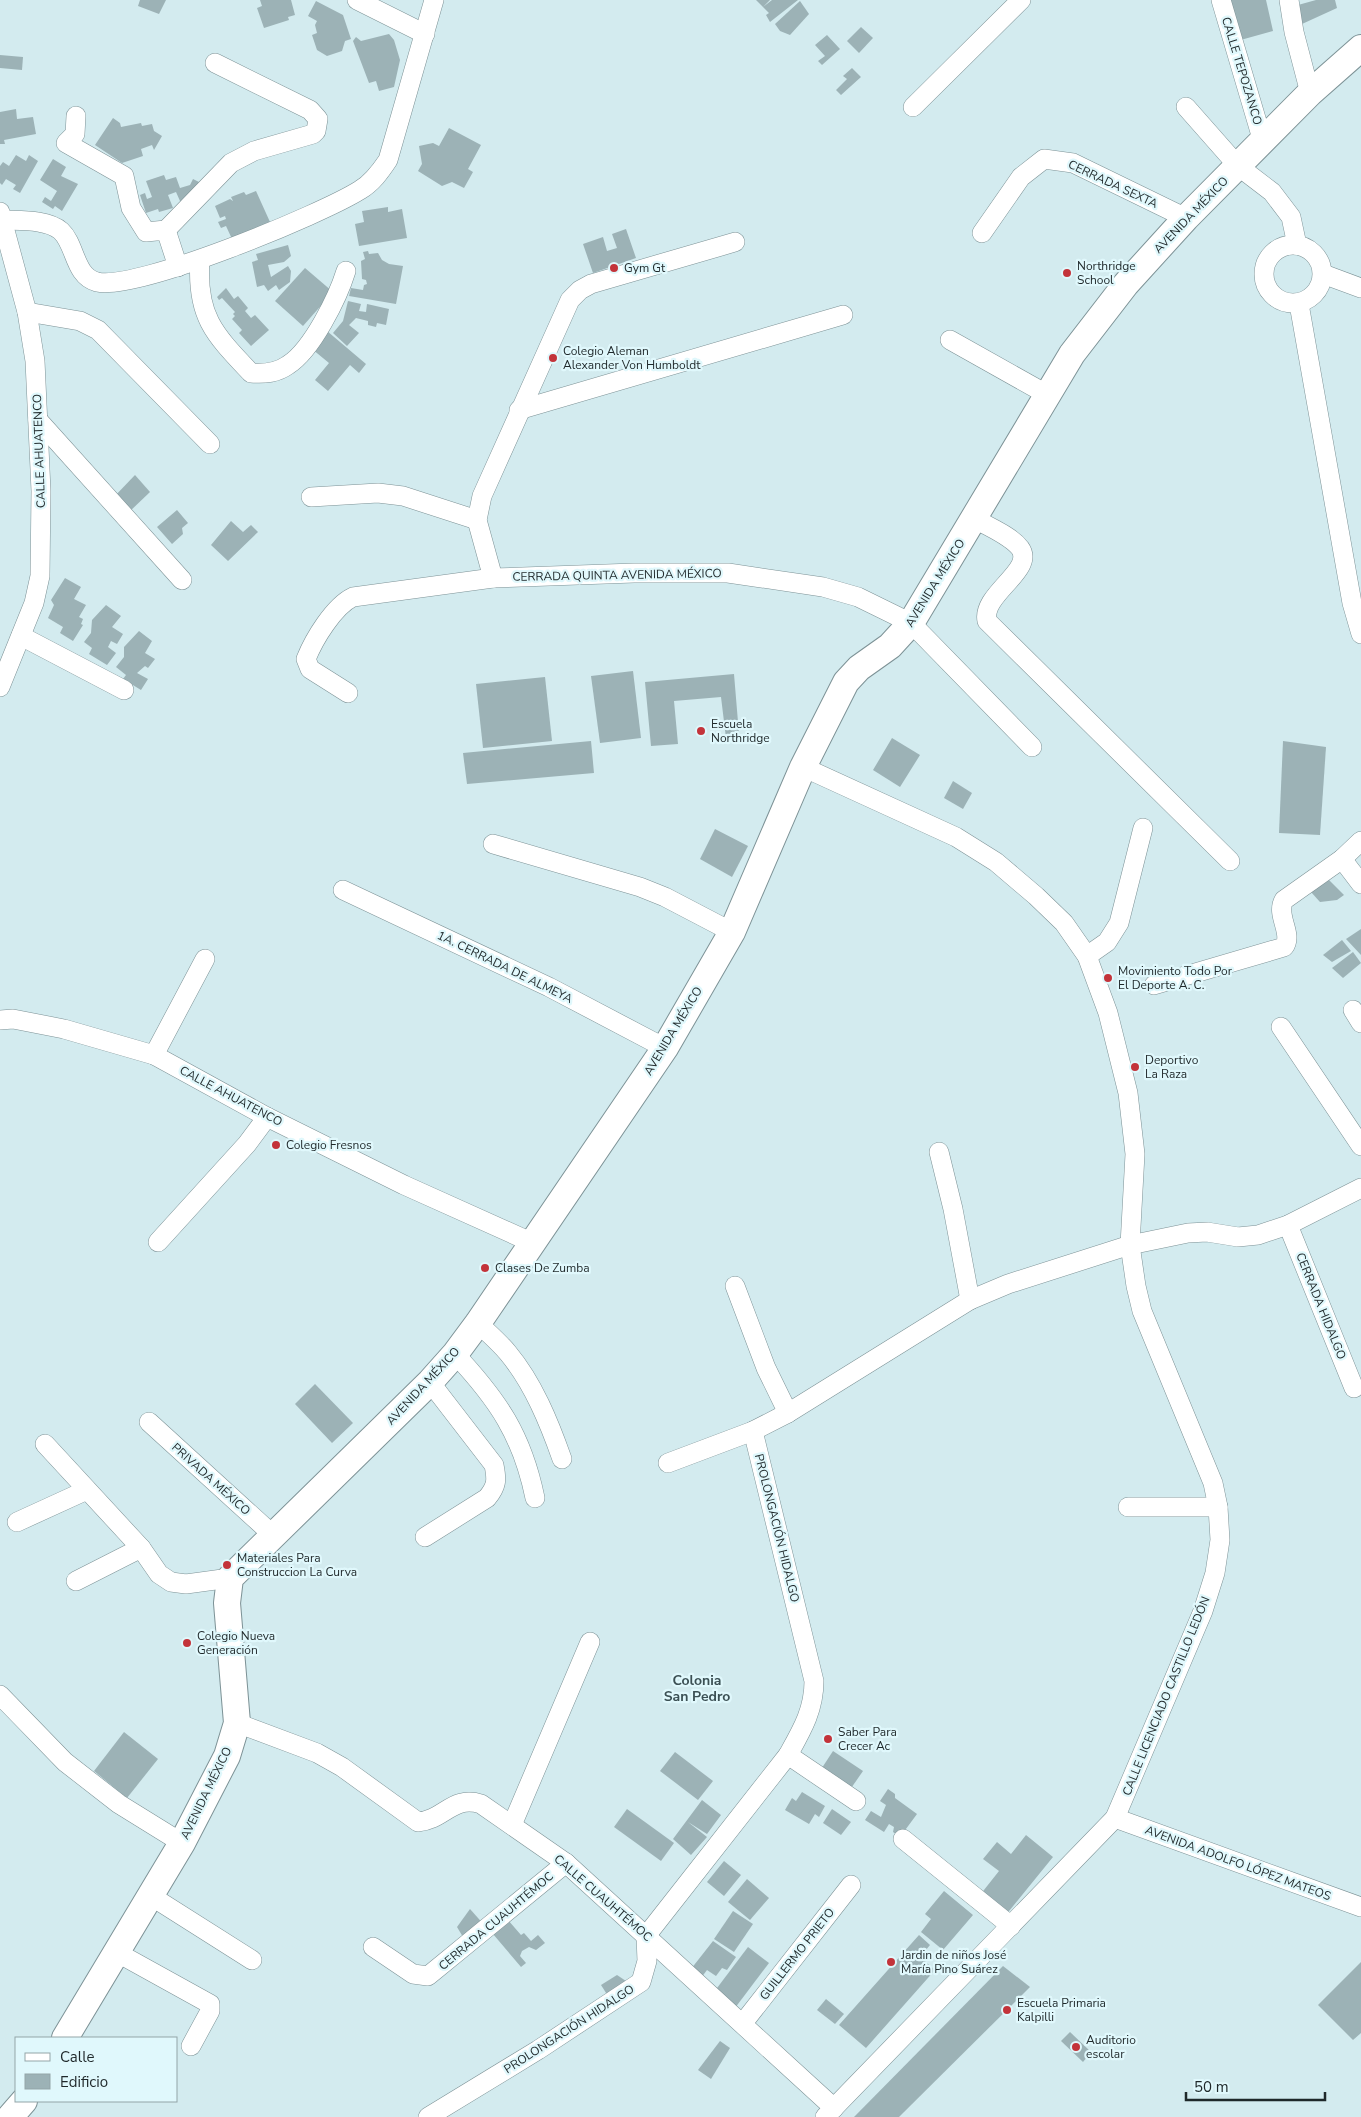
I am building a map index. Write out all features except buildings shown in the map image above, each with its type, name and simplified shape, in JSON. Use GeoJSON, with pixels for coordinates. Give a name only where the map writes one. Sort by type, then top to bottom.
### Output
{"type":"FeatureCollection","features":[{"type":"Feature","properties":{"kind":"main road","name":"AVENIDA MÉXICO"},"geometry":{"type":"LineString","coordinates":[[66,2037],[182,1843],[227,1756],[237,1723],[227,1603],[230,1578],[430,1382],[455,1354],[533,1243],[665,1048],[732,932],[803,767],[846,682],[859,668],[890,646],[911,623],[1072,354],[1126,284],[1186,218],[1310,93],[1361,48]]}},
{"type":"Feature","properties":{"kind":"main road"},"geometry":{"type":"LineString","coordinates":[[10,2117],[23,2102]]}},
{"type":"Feature","properties":{"kind":"street"},"geometry":{"type":"LineString","coordinates":[[357,0],[425,34]]}},
{"type":"Feature","properties":{"kind":"street"},"geometry":{"type":"LineString","coordinates":[[1,216],[37,222],[60,231],[68,241],[83,272],[91,280],[111,282],[178,267],[200,260],[298,220],[360,190],[376,177],[388,160],[434,0]]}},
{"type":"Feature","properties":{"kind":"street"},"geometry":{"type":"LineString","coordinates":[[913,107],[1021,0]]}},
{"type":"Feature","properties":{"kind":"street","name":"CALLE TEPOZANCO"},"geometry":{"type":"LineString","coordinates":[[1221,0],[1263,142]]}},
{"type":"Feature","properties":{"kind":"street"},"geometry":{"type":"LineString","coordinates":[[1289,0],[1294,32],[1310,93]]}},
{"type":"Feature","properties":{"kind":"street"},"geometry":{"type":"LineString","coordinates":[[76,116],[75,134],[66,143],[124,176],[131,208],[146,232],[166,230],[231,163],[254,151],[312,134],[317,126],[318,119],[310,110],[215,63]]}},
{"type":"Feature","properties":{"kind":"street"},"geometry":{"type":"LineString","coordinates":[[1186,107],[1238,166],[1272,192],[1291,217],[1297,245]]}},
{"type":"Feature","properties":{"kind":"street","name":"CERRADA SEXTA"},"geometry":{"type":"LineString","coordinates":[[982,233],[1021,177],[1044,160],[1057,159],[1073,163],[1186,218]]}},
{"type":"Feature","properties":{"kind":"street","name":"CALLE AHUATENCO"},"geometry":{"type":"LineString","coordinates":[[0,687],[34,603],[40,576],[41,491],[34,361],[26,312],[7,263],[1,216]]}},
{"type":"Feature","properties":{"kind":"street"},"geometry":{"type":"LineString","coordinates":[[166,230],[178,267]]}},
{"type":"Feature","properties":{"kind":"street"},"geometry":{"type":"LineString","coordinates":[[494,578],[477,520],[482,496],[570,300],[580,290],[591,284],[735,242]]}},
{"type":"Feature","properties":{"kind":"street"},"geometry":{"type":"LineString","coordinates":[[1297,245],[1310,250],[1320,260],[1323,274],[1320,287],[1312,298],[1299,304],[1284,303],[1272,295],[1265,282],[1264,268],[1271,255],[1283,246],[1297,245]]}},
{"type":"Feature","properties":{"kind":"street"},"geometry":{"type":"LineString","coordinates":[[200,260],[198,286],[201,305],[216,332],[252,373],[262,374],[273,373],[289,365],[307,346],[339,295],[346,271]]}},
{"type":"Feature","properties":{"kind":"street"},"geometry":{"type":"LineString","coordinates":[[1323,274],[1361,288]]}},
{"type":"Feature","properties":{"kind":"street"},"geometry":{"type":"LineString","coordinates":[[1299,304],[1361,634]]}},
{"type":"Feature","properties":{"kind":"street"},"geometry":{"type":"LineString","coordinates":[[26,312],[80,321],[98,330],[210,444]]}},
{"type":"Feature","properties":{"kind":"street"},"geometry":{"type":"LineString","coordinates":[[519,410],[843,315]]}},
{"type":"Feature","properties":{"kind":"street"},"geometry":{"type":"LineString","coordinates":[[950,340],[1048,395]]}},
{"type":"Feature","properties":{"kind":"street"},"geometry":{"type":"LineString","coordinates":[[38,420],[182,580]]}},
{"type":"Feature","properties":{"kind":"street"},"geometry":{"type":"LineString","coordinates":[[311,496],[378,493],[403,496],[477,520]]}},
{"type":"Feature","properties":{"kind":"street"},"geometry":{"type":"LineString","coordinates":[[974,518],[1012,541],[1021,549],[1024,558],[1020,569],[990,601],[986,609],[987,621],[1230,861]]}},
{"type":"Feature","properties":{"kind":"street","name":"CERRADA QUINTA AVENIDA MÉXICO"},"geometry":{"type":"LineString","coordinates":[[348,693],[306,665],[308,652],[340,604],[353,597],[494,578],[634,572],[728,572],[823,587],[858,597],[911,623],[1032,747]]}},
{"type":"Feature","properties":{"kind":"street"},"geometry":{"type":"LineString","coordinates":[[21,636],[124,690]]}},
{"type":"Feature","properties":{"kind":"street","name":"CALLE LICENCIADO CASTILLO LEDÓN"},"geometry":{"type":"LineString","coordinates":[[803,767],[956,837],[996,862],[1064,923],[1087,956],[1108,1013],[1128,1093],[1135,1154],[1130,1245],[1136,1286],[1142,1311],[1212,1483],[1218,1507],[1220,1540],[1215,1573],[1203,1611],[1115,1818],[830,2112]]}},
{"type":"Feature","properties":{"kind":"street"},"geometry":{"type":"LineString","coordinates":[[1087,956],[1107,942],[1119,923],[1143,828]]}},
{"type":"Feature","properties":{"kind":"street"},"geometry":{"type":"LineString","coordinates":[[1154,985],[1284,947],[1287,940],[1281,911],[1284,900],[1342,859],[1361,841]]}},
{"type":"Feature","properties":{"kind":"street"},"geometry":{"type":"LineString","coordinates":[[493,844],[648,890],[732,932]]}},
{"type":"Feature","properties":{"kind":"street"},"geometry":{"type":"LineString","coordinates":[[1342,859],[1361,884]]}},
{"type":"Feature","properties":{"kind":"street","name":"1A. CERRADA DE ALMEYA"},"geometry":{"type":"LineString","coordinates":[[343,890],[549,987],[665,1048]]}},
{"type":"Feature","properties":{"kind":"street"},"geometry":{"type":"LineString","coordinates":[[154,1054],[204,959]]}},
{"type":"Feature","properties":{"kind":"street","name":"CALLE AHUATENCO"},"geometry":{"type":"LineString","coordinates":[[0,1020],[13,1019],[64,1029],[154,1054],[267,1117],[404,1184],[533,1243]]}},
{"type":"Feature","properties":{"kind":"street"},"geometry":{"type":"LineString","coordinates":[[1281,1026],[1361,1146]]}},
{"type":"Feature","properties":{"kind":"street"},"geometry":{"type":"LineString","coordinates":[[158,1242],[247,1144],[267,1117]]}},
{"type":"Feature","properties":{"kind":"street"},"geometry":{"type":"LineString","coordinates":[[939,1152],[954,1209],[970,1300]]}},
{"type":"Feature","properties":{"kind":"street"},"geometry":{"type":"LineString","coordinates":[[668,1462],[753,1431],[788,1413],[970,1300],[1008,1284],[1130,1245],[1188,1233],[1207,1232],[1238,1237],[1258,1235],[1288,1225],[1361,1188]]}},
{"type":"Feature","properties":{"kind":"street","name":"CERRADA HIDALGO"},"geometry":{"type":"LineString","coordinates":[[1288,1225],[1354,1388]]}},
{"type":"Feature","properties":{"kind":"street"},"geometry":{"type":"LineString","coordinates":[[735,1286],[766,1368],[788,1413]]}},
{"type":"Feature","properties":{"kind":"street"},"geometry":{"type":"LineString","coordinates":[[478,1322],[508,1354],[524,1375],[553,1432],[562,1459]]}},
{"type":"Feature","properties":{"kind":"street"},"geometry":{"type":"LineString","coordinates":[[455,1354],[496,1400],[514,1432],[528,1467],[535,1498]]}},
{"type":"Feature","properties":{"kind":"street"},"geometry":{"type":"LineString","coordinates":[[425,1537],[488,1498],[496,1489],[497,1479],[494,1465],[430,1382]]}},
{"type":"Feature","properties":{"kind":"street","name":"PRIVADA MÉXICO"},"geometry":{"type":"LineString","coordinates":[[149,1422],[274,1535]]}},
{"type":"Feature","properties":{"kind":"street","name":"PROLONGACIÓN HIDALGO"},"geometry":{"type":"LineString","coordinates":[[428,2117],[538,2050],[641,1982],[647,1961],[646,1936],[788,1755],[807,1722],[814,1700],[814,1681],[753,1431]]}},
{"type":"Feature","properties":{"kind":"street"},"geometry":{"type":"LineString","coordinates":[[44,1444],[140,1548],[160,1574],[171,1582],[186,1584],[230,1578]]}},
{"type":"Feature","properties":{"kind":"street"},"geometry":{"type":"LineString","coordinates":[[17,1522],[87,1490]]}},
{"type":"Feature","properties":{"kind":"street"},"geometry":{"type":"LineString","coordinates":[[1128,1507],[1218,1507]]}},
{"type":"Feature","properties":{"kind":"street"},"geometry":{"type":"LineString","coordinates":[[76,1581],[140,1548]]}},
{"type":"Feature","properties":{"kind":"street"},"geometry":{"type":"LineString","coordinates":[[512,1825],[590,1642]]}},
{"type":"Feature","properties":{"kind":"street"},"geometry":{"type":"LineString","coordinates":[[0,1695],[66,1762],[119,1804],[182,1843]]}},
{"type":"Feature","properties":{"kind":"street","name":"CALLE CUAUHTÉMOC"},"geometry":{"type":"LineString","coordinates":[[237,1723],[333,1762],[372,1787],[418,1822],[429,1821],[452,1805],[472,1801],[481,1804],[566,1863],[743,2023],[830,2112]]}},
{"type":"Feature","properties":{"kind":"street"},"geometry":{"type":"LineString","coordinates":[[788,1755],[856,1801]]}},
{"type":"Feature","properties":{"kind":"street","name":"AVENIDA ADOLFO LÓPEZ MATEOS"},"geometry":{"type":"LineString","coordinates":[[1115,1818],[1361,1908]]}},
{"type":"Feature","properties":{"kind":"street"},"geometry":{"type":"LineString","coordinates":[[904,1839],[1011,1926]]}},
{"type":"Feature","properties":{"kind":"street","name":"CERRADA CUAUHTÉMOC"},"geometry":{"type":"LineString","coordinates":[[373,1947],[413,1974],[428,1976],[566,1863]]}},
{"type":"Feature","properties":{"kind":"street","name":"GUILLERMO PRIETO"},"geometry":{"type":"LineString","coordinates":[[743,2023],[850,1885]]}},
{"type":"Feature","properties":{"kind":"street"},"geometry":{"type":"LineString","coordinates":[[150,1896],[252,1960]]}},
{"type":"Feature","properties":{"kind":"street"},"geometry":{"type":"LineString","coordinates":[[116,1952],[210,2004],[210,2011],[191,2046]]}},
{"type":"Feature","properties":{"kind":"place","name":"Gym Gt"},"geometry":{"type":"Point","coordinates":[614,268]}},
{"type":"Feature","properties":{"kind":"place","name":"Northridge School"},"geometry":{"type":"Point","coordinates":[1067,273]}},
{"type":"Feature","properties":{"kind":"place","name":"Colegio Aleman Alexander Von Humboldt"},"geometry":{"type":"Point","coordinates":[553,358]}},
{"type":"Feature","properties":{"kind":"place","name":"Escuela Northridge"},"geometry":{"type":"Point","coordinates":[701,731]}},
{"type":"Feature","properties":{"kind":"place","name":"Movimiento Todo Por El Deporte A. C."},"geometry":{"type":"Point","coordinates":[1108,978]}},
{"type":"Feature","properties":{"kind":"place","name":"Deportivo La Raza"},"geometry":{"type":"Point","coordinates":[1135,1067]}},
{"type":"Feature","properties":{"kind":"place","name":"Colegio Fresnos"},"geometry":{"type":"Point","coordinates":[276,1145]}},
{"type":"Feature","properties":{"kind":"place","name":"Clases De Zumba"},"geometry":{"type":"Point","coordinates":[485,1268]}},
{"type":"Feature","properties":{"kind":"place","name":"Materiales Para Construccion La Curva"},"geometry":{"type":"Point","coordinates":[227,1565]}},
{"type":"Feature","properties":{"kind":"place","name":"Colegio Nueva Generación"},"geometry":{"type":"Point","coordinates":[187,1643]}},
{"type":"Feature","properties":{"kind":"place","name":"Saber Para Crecer Ac"},"geometry":{"type":"Point","coordinates":[828,1739]}},
{"type":"Feature","properties":{"kind":"place","name":"Jardin de niños José María Pino Suárez"},"geometry":{"type":"Point","coordinates":[891,1962]}},
{"type":"Feature","properties":{"kind":"place","name":"Escuela Primaria Kalpilli"},"geometry":{"type":"Point","coordinates":[1007,2010]}},
{"type":"Feature","properties":{"kind":"place","name":"Auditorio escolar"},"geometry":{"type":"Point","coordinates":[1076,2047]}},
{"type":"Feature","properties":{"kind":"district","name":"Colonia San Pedro"},"geometry":{"type":"Point","coordinates":[697,1688]}}]}
